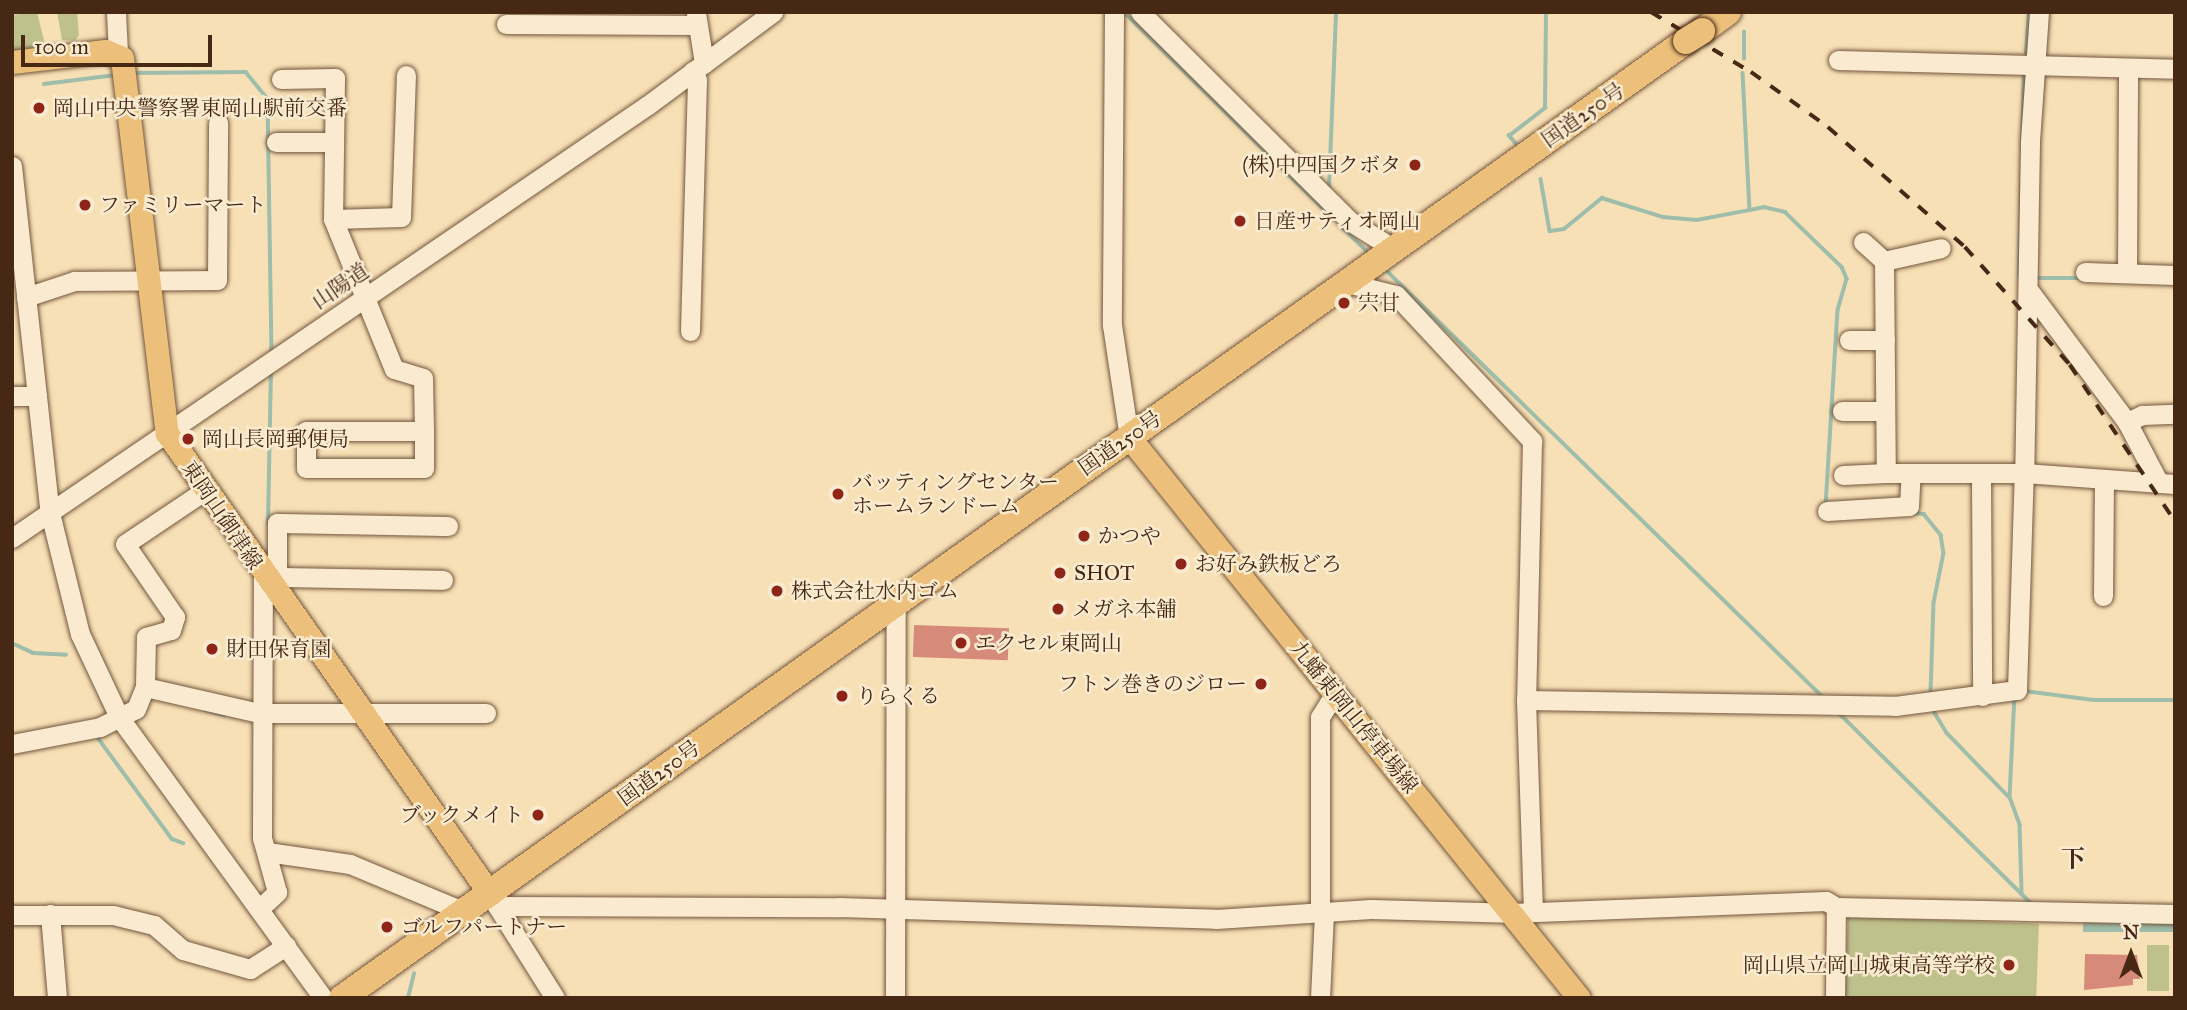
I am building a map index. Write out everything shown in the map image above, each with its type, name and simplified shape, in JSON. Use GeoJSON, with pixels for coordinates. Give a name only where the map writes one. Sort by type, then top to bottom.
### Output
{"type":"FeatureCollection","features":[{"type":"Feature","properties":{"kind":"highway","name":"国道250号"},"geometry":{"type":"LineString","coordinates":[[342,998],[465,912],[494,900],[896,604],[1728,12]]}},
{"type":"Feature","properties":{"kind":"main road"},"geometry":{"type":"LineString","coordinates":[[12,62],[118,53]]}},
{"type":"Feature","properties":{"kind":"main road","name":"東岡山御津線"},"geometry":{"type":"LineString","coordinates":[[118,53],[125,65],[167,433],[204,491],[272,581],[494,900]]}},
{"type":"Feature","properties":{"kind":"main road","name":"九蟠東岡山停車場線"},"geometry":{"type":"LineString","coordinates":[[1129,437],[1335,693],[1522,912],[1579,998]]}},
{"type":"Feature","properties":{"kind":"street"},"geometry":{"type":"LineString","coordinates":[[116,12],[118,53]]}},
{"type":"Feature","properties":{"kind":"street","name":"山陽道"},"geometry":{"type":"LineString","coordinates":[[12,538],[364,298],[773,12]]}},
{"type":"Feature","properties":{"kind":"street"},"geometry":{"type":"LineString","coordinates":[[1114,12],[1112,325],[1129,437]]}},
{"type":"Feature","properties":{"kind":"street"},"geometry":{"type":"LineString","coordinates":[[1140,12],[1384,256]]}},
{"type":"Feature","properties":{"kind":"street"},"geometry":{"type":"LineString","coordinates":[[1525,700],[1895,706],[2016,690],[2034,69],[2039,12]]}},
{"type":"Feature","properties":{"kind":"street"},"geometry":{"type":"LineString","coordinates":[[506,24],[696,19],[698,67],[690,331]]}},
{"type":"Feature","properties":{"kind":"street"},"geometry":{"type":"LineString","coordinates":[[1839,60],[2034,69],[2175,69]]}},
{"type":"Feature","properties":{"kind":"street"},"geometry":{"type":"LineString","coordinates":[[2127,272],[2128,70]]}},
{"type":"Feature","properties":{"kind":"street"},"geometry":{"type":"LineString","coordinates":[[334,223],[401,217],[406,75]]}},
{"type":"Feature","properties":{"kind":"street"},"geometry":{"type":"LineString","coordinates":[[281,79],[335,78],[334,223],[394,369],[423,378],[424,431],[424,468],[306,468],[306,431],[424,431]]}},
{"type":"Feature","properties":{"kind":"street"},"geometry":{"type":"LineString","coordinates":[[26,297],[74,281],[217,280],[218,123]]}},
{"type":"Feature","properties":{"kind":"street"},"geometry":{"type":"LineString","coordinates":[[276,142],[333,142]]}},
{"type":"Feature","properties":{"kind":"street"},"geometry":{"type":"LineString","coordinates":[[12,166],[18,259],[26,297],[21,329],[37,396],[50,513],[80,634],[118,717],[324,998]]}},
{"type":"Feature","properties":{"kind":"street"},"geometry":{"type":"LineString","coordinates":[[1863,242],[1884,261],[1885,473]]}},
{"type":"Feature","properties":{"kind":"street"},"geometry":{"type":"LineString","coordinates":[[1884,261],[1941,248]]}},
{"type":"Feature","properties":{"kind":"street"},"geometry":{"type":"LineString","coordinates":[[2085,272],[2175,275]]}},
{"type":"Feature","properties":{"kind":"street"},"geometry":{"type":"LineString","coordinates":[[1347,283],[1396,295],[1532,441],[1522,912]]}},
{"type":"Feature","properties":{"kind":"street"},"geometry":{"type":"LineString","coordinates":[[2029,291],[2127,422],[2167,483]]}},
{"type":"Feature","properties":{"kind":"street"},"geometry":{"type":"LineString","coordinates":[[1849,340],[1885,340]]}},
{"type":"Feature","properties":{"kind":"street"},"geometry":{"type":"LineString","coordinates":[[12,396],[37,396]]}},
{"type":"Feature","properties":{"kind":"street"},"geometry":{"type":"LineString","coordinates":[[1842,411],[1885,411]]}},
{"type":"Feature","properties":{"kind":"street"},"geometry":{"type":"LineString","coordinates":[[2127,422],[2142,415],[2175,414]]}},
{"type":"Feature","properties":{"kind":"street"},"geometry":{"type":"LineString","coordinates":[[1843,475],[2021,472],[2104,481],[2167,483]]}},
{"type":"Feature","properties":{"kind":"street"},"geometry":{"type":"LineString","coordinates":[[1828,511],[1909,506],[1911,473]]}},
{"type":"Feature","properties":{"kind":"street"},"geometry":{"type":"LineString","coordinates":[[1981,473],[1982,696]]}},
{"type":"Feature","properties":{"kind":"street"},"geometry":{"type":"LineString","coordinates":[[2104,481],[2104,596]]}},
{"type":"Feature","properties":{"kind":"street"},"geometry":{"type":"LineString","coordinates":[[12,744],[95,729],[136,709],[145,687],[146,637],[171,630],[175,617],[124,544],[204,491]]}},
{"type":"Feature","properties":{"kind":"street"},"geometry":{"type":"LineString","coordinates":[[259,909],[277,892],[267,852],[259,713],[277,523],[448,526]]}},
{"type":"Feature","properties":{"kind":"street"},"geometry":{"type":"LineString","coordinates":[[272,581],[443,580]]}},
{"type":"Feature","properties":{"kind":"street"},"geometry":{"type":"LineString","coordinates":[[895,998],[896,604]]}},
{"type":"Feature","properties":{"kind":"street"},"geometry":{"type":"LineString","coordinates":[[145,687],[259,713],[486,713]]}},
{"type":"Feature","properties":{"kind":"street"},"geometry":{"type":"LineString","coordinates":[[1320,998],[1320,717],[1335,693]]}},
{"type":"Feature","properties":{"kind":"street"},"geometry":{"type":"LineString","coordinates":[[267,852],[350,864],[465,912]]}},
{"type":"Feature","properties":{"kind":"street"},"geometry":{"type":"LineString","coordinates":[[494,900],[1216,919],[1322,912],[1522,912],[1826,901],[1836,907],[2053,914],[2175,914]]}},
{"type":"Feature","properties":{"kind":"street"},"geometry":{"type":"LineString","coordinates":[[494,900],[555,998]]}},
{"type":"Feature","properties":{"kind":"street"},"geometry":{"type":"LineString","coordinates":[[1835,998],[1836,907]]}},
{"type":"Feature","properties":{"kind":"street"},"geometry":{"type":"LineString","coordinates":[[50,914],[57,998]]}},
{"type":"Feature","properties":{"kind":"street"},"geometry":{"type":"LineString","coordinates":[[12,915],[113,915],[154,925],[183,950],[250,970],[286,946]]}},
{"type":"Feature","properties":{"kind":"green space"},"geometry":{"type":"Polygon","coordinates":[[[37,12],[46,49],[12,53],[12,15],[37,12]]]}},
{"type":"Feature","properties":{"kind":"green space"},"geometry":{"type":"Polygon","coordinates":[[[57,12],[77,12],[79,35],[75,41],[62,40],[57,12]]]}},
{"type":"Feature","properties":{"kind":"green space","name":"岡山県立岡山城東高等学校"},"geometry":{"type":"Polygon","coordinates":[[[1848,917],[2039,924],[2036,998],[1845,998],[1848,917]]]}},
{"type":"Feature","properties":{"kind":"green space"},"geometry":{"type":"Polygon","coordinates":[[[2147,945],[2169,945],[2169,991],[2147,991],[2147,945]]]}},
{"type":"Feature","properties":{"kind":"shaded area"},"geometry":{"type":"Polygon","coordinates":[[[2083,918],[2175,918],[2175,932],[2083,932],[2083,918]]]}},
{"type":"Feature","properties":{"kind":"building","name":"エクセル東岡山"},"geometry":{"type":"Polygon","coordinates":[[[914,625],[1009,628],[1008,660],[913,657],[914,625]]]}},
{"type":"Feature","properties":{"kind":"building"},"geometry":{"type":"Polygon","coordinates":[[[2085,954],[2137,955],[2140,979],[2133,979],[2133,985],[2084,990],[2085,954]]]}},
{"type":"Feature","properties":{"kind":"waterway"},"geometry":{"type":"LineString","coordinates":[[1124,12],[1327,212]]}},
{"type":"Feature","properties":{"kind":"waterway"},"geometry":{"type":"LineString","coordinates":[[1329,188],[1336,12]]}},
{"type":"Feature","properties":{"kind":"waterway"},"geometry":{"type":"LineString","coordinates":[[1516,144],[1509,136],[1545,108],[1546,12]]}},
{"type":"Feature","properties":{"kind":"waterway"},"geometry":{"type":"LineString","coordinates":[[2026,53],[2029,12]]}},
{"type":"Feature","properties":{"kind":"waterway"},"geometry":{"type":"LineString","coordinates":[[1744,32],[1744,59]]}},
{"type":"Feature","properties":{"kind":"waterway"},"geometry":{"type":"LineString","coordinates":[[133,73],[246,72],[268,99],[272,351]]}},
{"type":"Feature","properties":{"kind":"waterway"},"geometry":{"type":"LineString","coordinates":[[1743,73],[1750,210],[1764,207],[1785,212],[1842,267],[1847,279],[1838,310],[1826,505]]}},
{"type":"Feature","properties":{"kind":"waterway"},"geometry":{"type":"LineString","coordinates":[[44,84],[115,75]]}},
{"type":"Feature","properties":{"kind":"waterway"},"geometry":{"type":"LineString","coordinates":[[2019,276],[2024,76]]}},
{"type":"Feature","properties":{"kind":"waterway"},"geometry":{"type":"LineString","coordinates":[[1541,179],[1550,231],[1564,229],[1602,198],[1663,217],[1697,220],[1750,210]]}},
{"type":"Feature","properties":{"kind":"waterway"},"geometry":{"type":"LineString","coordinates":[[1342,227],[1369,253]]}},
{"type":"Feature","properties":{"kind":"waterway"},"geometry":{"type":"LineString","coordinates":[[1385,269],[1825,699]]}},
{"type":"Feature","properties":{"kind":"waterway"},"geometry":{"type":"LineString","coordinates":[[2035,278],[2081,278]]}},
{"type":"Feature","properties":{"kind":"waterway"},"geometry":{"type":"LineString","coordinates":[[268,524],[271,371]]}},
{"type":"Feature","properties":{"kind":"waterway"},"geometry":{"type":"LineString","coordinates":[[1912,513],[1924,514],[1941,535],[1944,553],[1934,603],[1931,693]]}},
{"type":"Feature","properties":{"kind":"waterway"},"geometry":{"type":"LineString","coordinates":[[12,643],[33,653],[66,655]]}},
{"type":"Feature","properties":{"kind":"waterway"},"geometry":{"type":"LineString","coordinates":[[2025,691],[2093,700],[2175,700]]}},
{"type":"Feature","properties":{"kind":"waterway"},"geometry":{"type":"LineString","coordinates":[[2015,695],[2010,797],[2020,825],[2022,894]]}},
{"type":"Feature","properties":{"kind":"waterway"},"geometry":{"type":"LineString","coordinates":[[1932,708],[1947,733],[2008,796]]}},
{"type":"Feature","properties":{"kind":"waterway"},"geometry":{"type":"LineString","coordinates":[[205,710],[224,715]]}},
{"type":"Feature","properties":{"kind":"waterway"},"geometry":{"type":"LineString","coordinates":[[1840,714],[2031,903]]}},
{"type":"Feature","properties":{"kind":"waterway"},"geometry":{"type":"LineString","coordinates":[[96,735],[172,839],[183,843]]}},
{"type":"Feature","properties":{"kind":"waterway"},"geometry":{"type":"LineString","coordinates":[[408,998],[414,974]]}},
{"type":"Feature","properties":{"kind":"railway"},"geometry":{"type":"LineString","coordinates":[[1651,12],[1751,72],[1828,127],[1965,247],[2070,365],[2175,521]]}},
{"type":"Feature","properties":{"kind":"place","name":"岡山中央警察署東岡山駅前交番"},"geometry":{"type":"Point","coordinates":[39,108]}},
{"type":"Feature","properties":{"kind":"place","name":"(株)中四国クボタ"},"geometry":{"type":"Point","coordinates":[1415,165]}},
{"type":"Feature","properties":{"kind":"place","name":"ファミリーマート"},"geometry":{"type":"Point","coordinates":[85,205]}},
{"type":"Feature","properties":{"kind":"place","name":"日産サティオ岡山"},"geometry":{"type":"Point","coordinates":[1240,221]}},
{"type":"Feature","properties":{"kind":"place","name":"宍甘"},"geometry":{"type":"Point","coordinates":[1344,303]}},
{"type":"Feature","properties":{"kind":"place","name":"岡山長岡郵便局"},"geometry":{"type":"Point","coordinates":[188,439]}},
{"type":"Feature","properties":{"kind":"place","name":"バッティングセンター ホームランドーム"},"geometry":{"type":"Point","coordinates":[838,494]}},
{"type":"Feature","properties":{"kind":"place","name":"かつや"},"geometry":{"type":"Point","coordinates":[1084,536]}},
{"type":"Feature","properties":{"kind":"place","name":"お好み鉄板どろ"},"geometry":{"type":"Point","coordinates":[1181,564]}},
{"type":"Feature","properties":{"kind":"place","name":"SHOT"},"geometry":{"type":"Point","coordinates":[1060,573]}},
{"type":"Feature","properties":{"kind":"place","name":"株式会社水内ゴム"},"geometry":{"type":"Point","coordinates":[777,591]}},
{"type":"Feature","properties":{"kind":"place","name":"メガネ本舗"},"geometry":{"type":"Point","coordinates":[1058,609]}},
{"type":"Feature","properties":{"kind":"place","name":"エクセル東岡山"},"geometry":{"type":"Point","coordinates":[961,643]}},
{"type":"Feature","properties":{"kind":"place","name":"財田保育園"},"geometry":{"type":"Point","coordinates":[212,649]}},
{"type":"Feature","properties":{"kind":"place","name":"フトン巻きのジロー"},"geometry":{"type":"Point","coordinates":[1261,684]}},
{"type":"Feature","properties":{"kind":"place","name":"りらくる"},"geometry":{"type":"Point","coordinates":[842,696]}},
{"type":"Feature","properties":{"kind":"place","name":"ブックメイト"},"geometry":{"type":"Point","coordinates":[538,815]}},
{"type":"Feature","properties":{"kind":"place","name":"ゴルフパートナー"},"geometry":{"type":"Point","coordinates":[387,927]}},
{"type":"Feature","properties":{"kind":"place","name":"岡山県立岡山城東高等学校"},"geometry":{"type":"Point","coordinates":[2009,965]}},
{"type":"Feature","properties":{"kind":"district","name":"下"},"geometry":{"type":"Point","coordinates":[2073,860]}}]}
